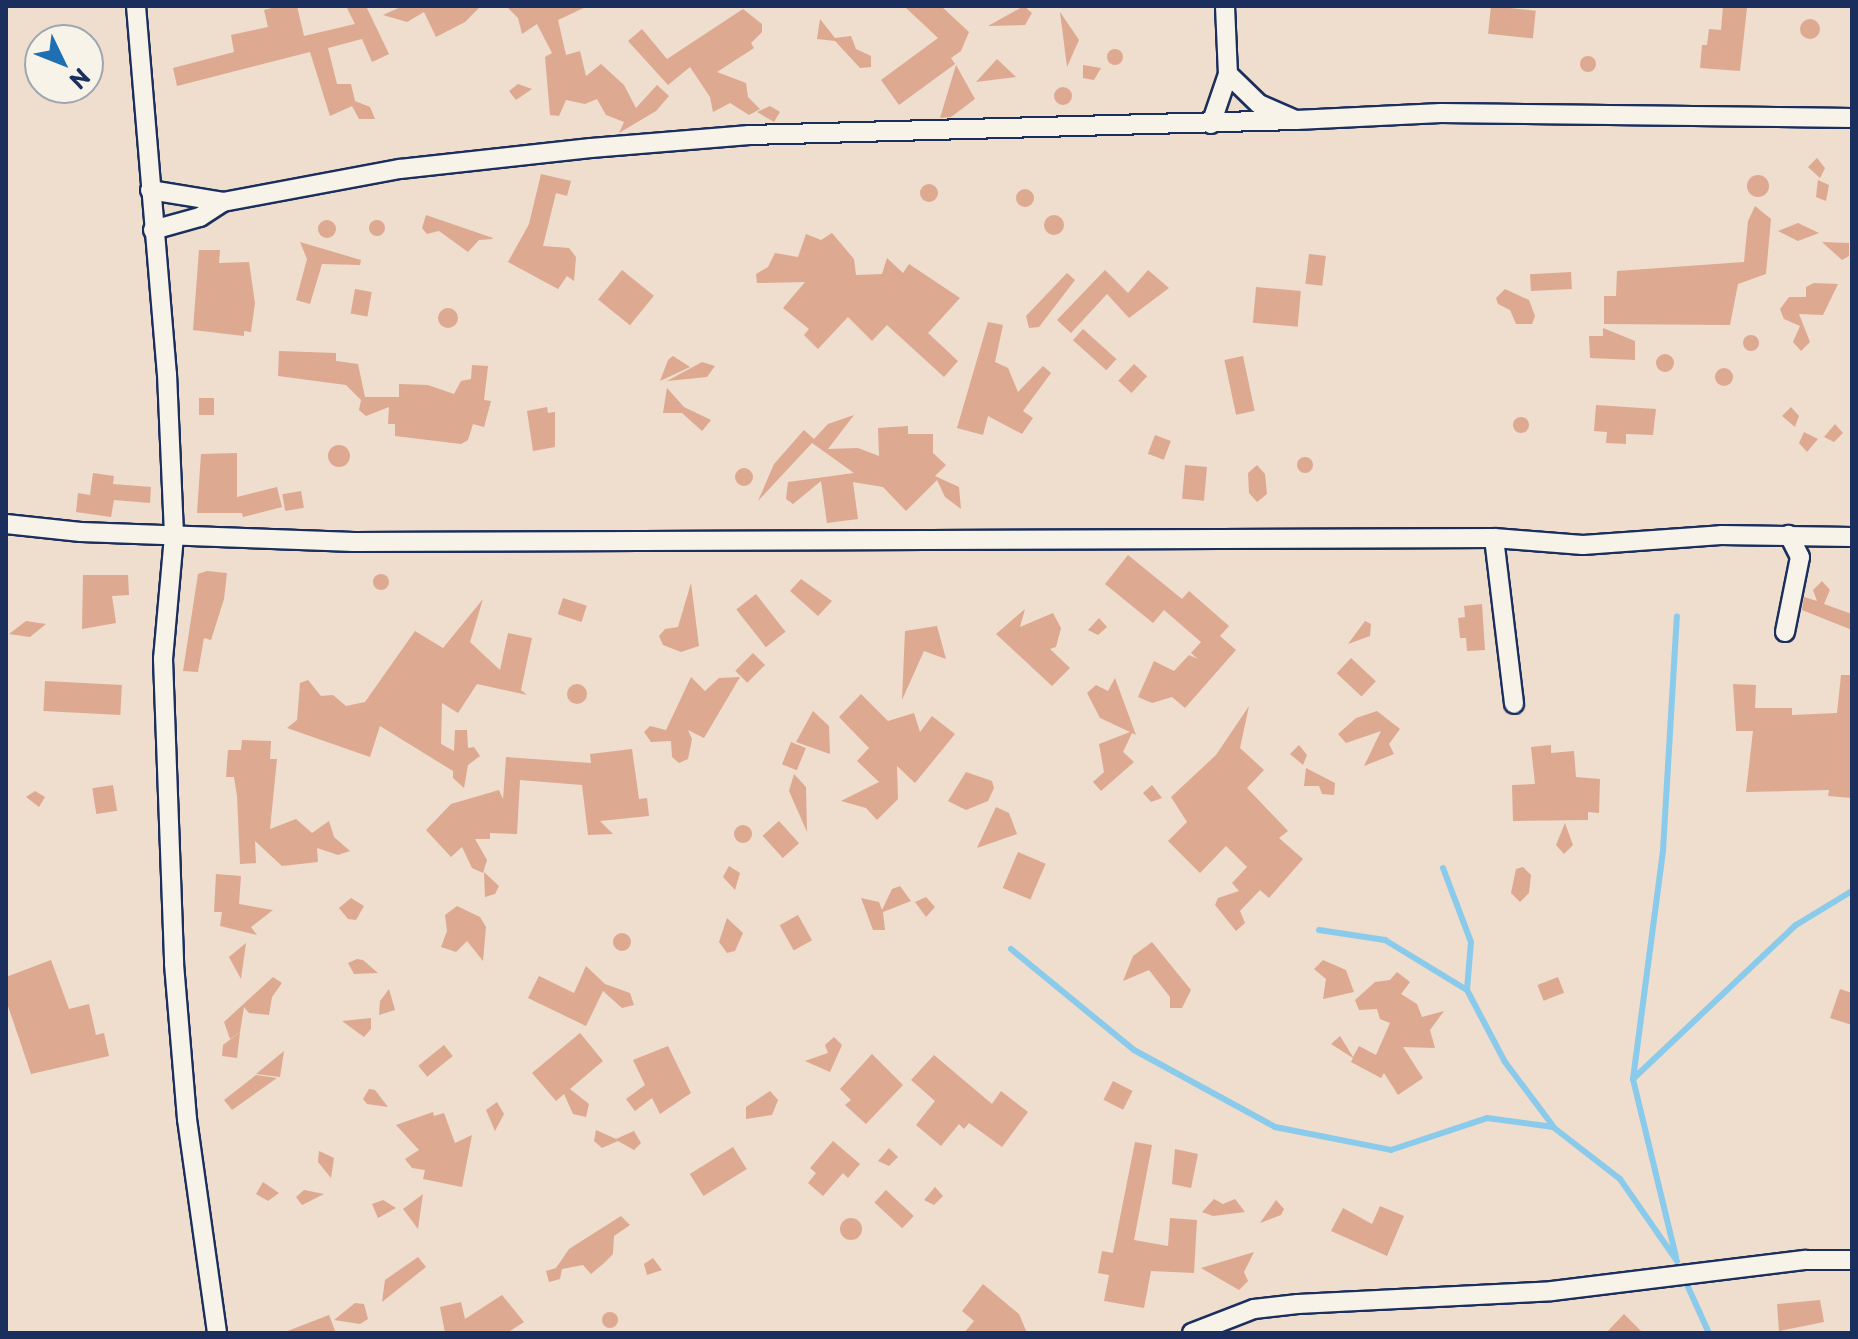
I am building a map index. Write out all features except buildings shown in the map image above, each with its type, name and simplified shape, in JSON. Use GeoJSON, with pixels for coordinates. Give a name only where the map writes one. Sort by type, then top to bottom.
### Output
{"type":"FeatureCollection","features":[{"type":"Feature","properties":{"kind":"street"},"geometry":{"type":"LineString","coordinates":[[136,6],[167,374],[174,536],[163,659],[174,964],[187,1119],[217,1333]]}},
{"type":"Feature","properties":{"kind":"street"},"geometry":{"type":"LineString","coordinates":[[1211,124],[1228,74],[1225,6]]}},
{"type":"Feature","properties":{"kind":"street"},"geometry":{"type":"LineString","coordinates":[[1228,74],[1259,104],[1296,120]]}},
{"type":"Feature","properties":{"kind":"street"},"geometry":{"type":"LineString","coordinates":[[150,190],[223,202],[491,158],[749,135],[1211,124],[1441,113],[1852,118]]}},
{"type":"Feature","properties":{"kind":"street"},"geometry":{"type":"LineString","coordinates":[[153,230],[200,217],[223,202]]}},
{"type":"Feature","properties":{"kind":"street"},"geometry":{"type":"LineString","coordinates":[[6,524],[174,536],[615,544],[939,536],[1141,542],[1494,538],[1583,545],[1789,535],[1852,537]]}},
{"type":"Feature","properties":{"kind":"street"},"geometry":{"type":"LineString","coordinates":[[1785,632],[1800,557],[1789,535]]}},
{"type":"Feature","properties":{"kind":"street"},"geometry":{"type":"LineString","coordinates":[[1494,538],[1501,632],[1514,704]]}},
{"type":"Feature","properties":{"kind":"street"},"geometry":{"type":"LineString","coordinates":[[1192,1333],[1226,1317],[1283,1306],[1552,1291],[1806,1260],[1852,1260]]}},
{"type":"Feature","properties":{"kind":"waterway"},"geometry":{"type":"LineString","coordinates":[[1676,1257],[1633,1079],[1663,850],[1677,616]]}},
{"type":"Feature","properties":{"kind":"waterway"},"geometry":{"type":"LineString","coordinates":[[1443,868],[1471,942],[1467,990],[1505,1062],[1553,1126]]}},
{"type":"Feature","properties":{"kind":"waterway"},"geometry":{"type":"LineString","coordinates":[[1634,1078],[1796,925],[1852,891]]}},
{"type":"Feature","properties":{"kind":"waterway"},"geometry":{"type":"LineString","coordinates":[[1319,930],[1385,940],[1467,990]]}},
{"type":"Feature","properties":{"kind":"waterway"},"geometry":{"type":"LineString","coordinates":[[1011,949],[1134,1050],[1275,1127],[1391,1150],[1487,1118],[1553,1127],[1620,1179],[1677,1261]]}},
{"type":"Feature","properties":{"kind":"waterway"},"geometry":{"type":"LineString","coordinates":[[1684,1278],[1709,1333]]}}]}
